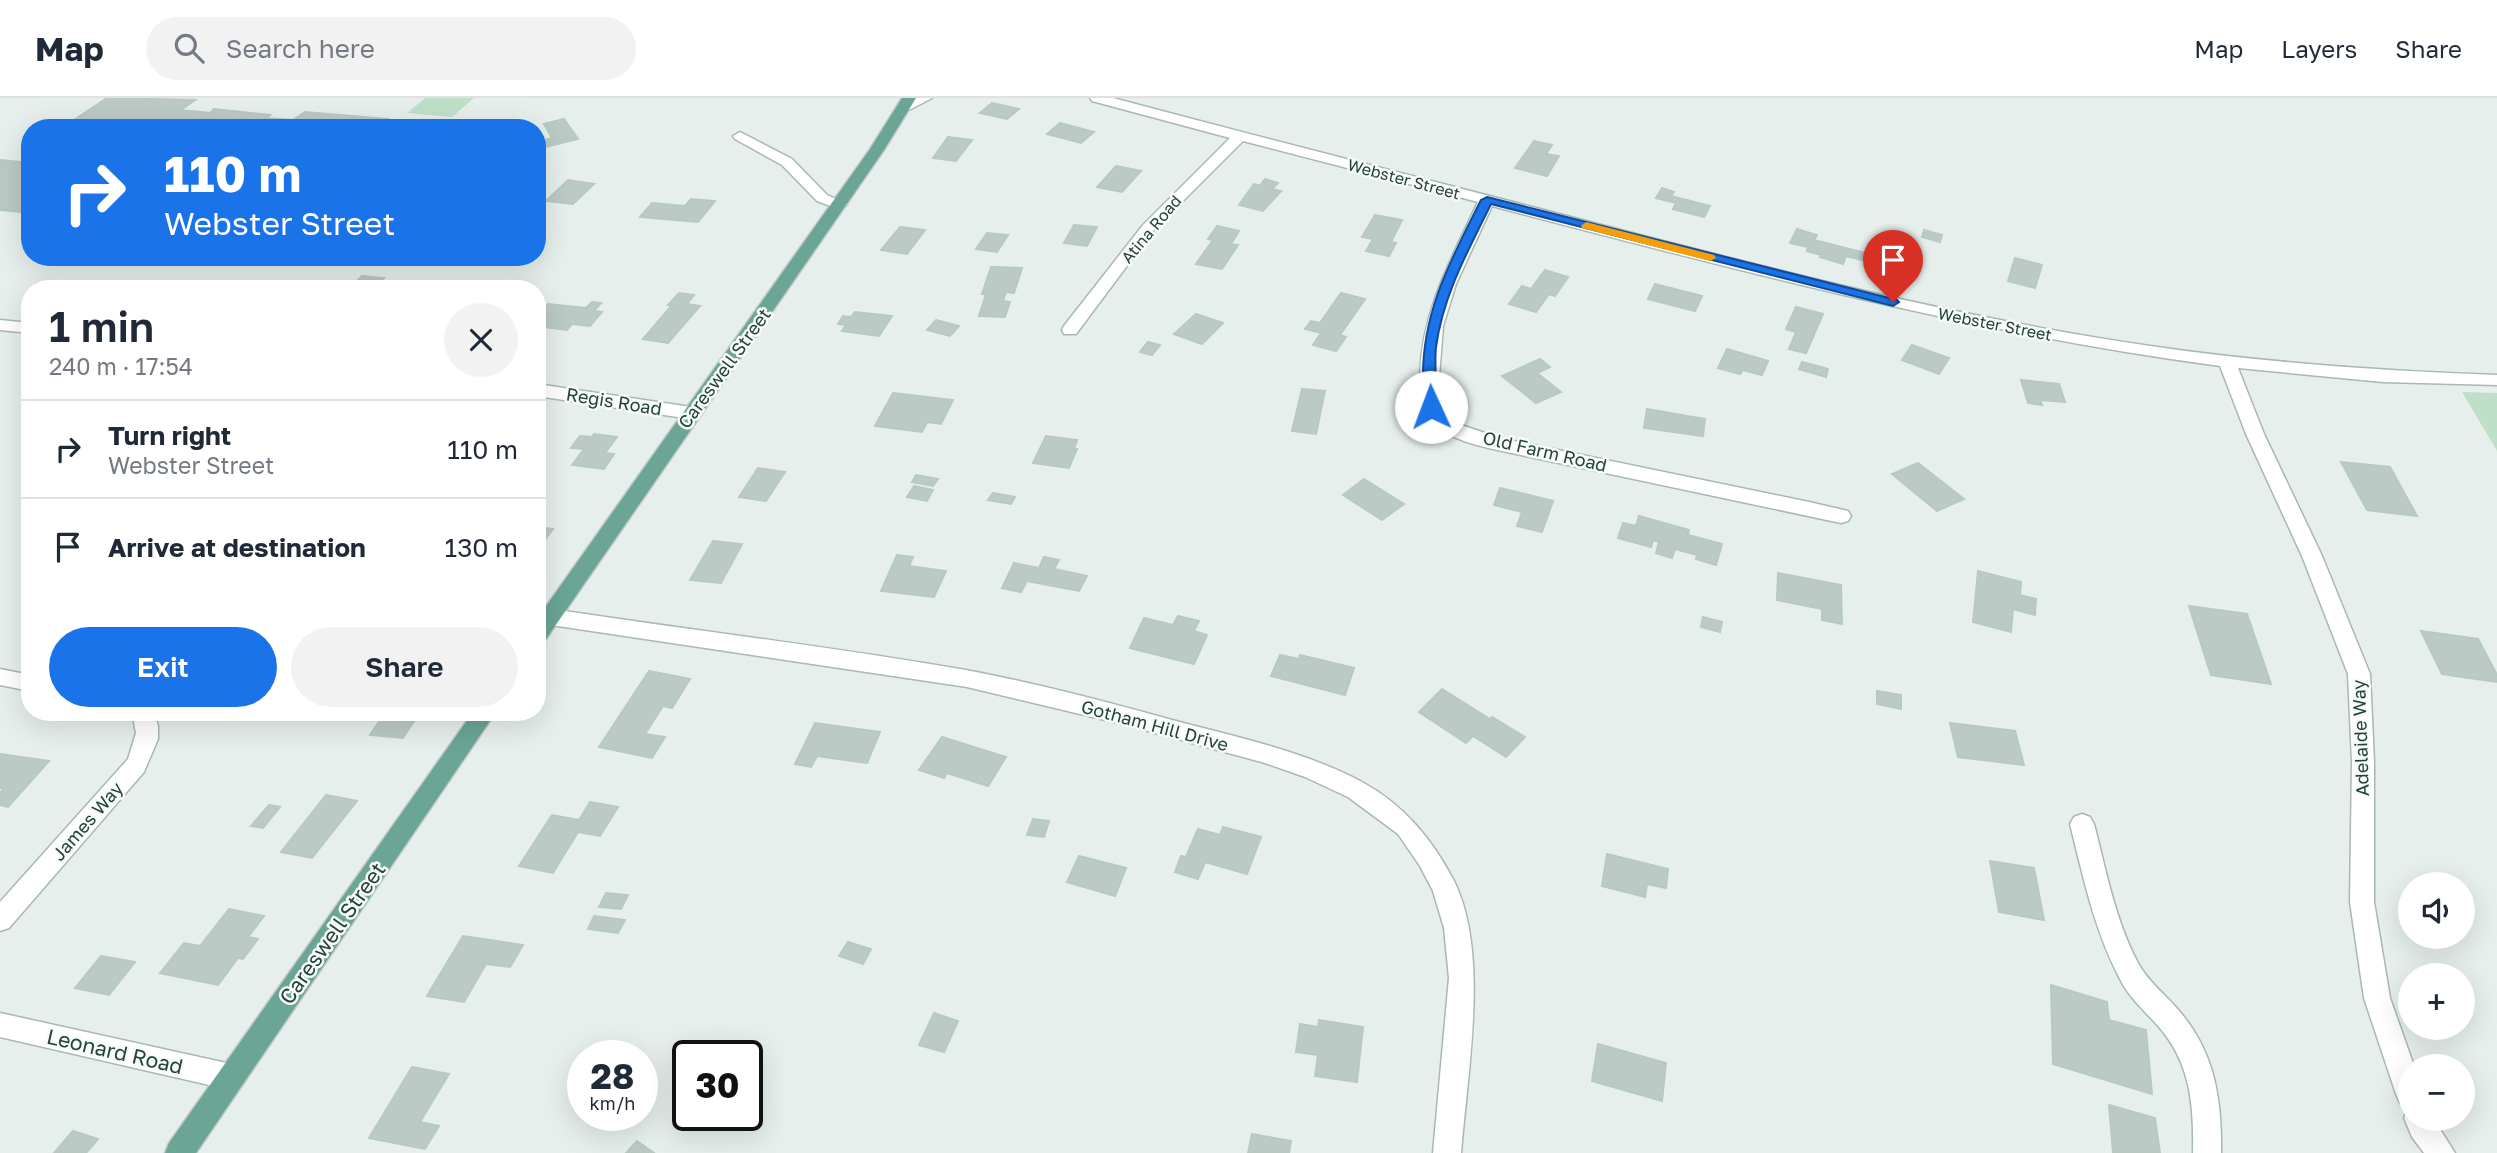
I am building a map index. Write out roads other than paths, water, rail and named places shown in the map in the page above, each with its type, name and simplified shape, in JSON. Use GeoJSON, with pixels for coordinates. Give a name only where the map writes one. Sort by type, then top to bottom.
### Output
{"type":"FeatureCollection","features":[{"type":"Feature","properties":{"kind":"main road","name":"Careswell Street"},"geometry":{"type":"LineString","coordinates":[[546,624],[908,102]]}},
{"type":"Feature","properties":{"kind":"main road","name":"Careswell Street"},"geometry":{"type":"LineString","coordinates":[[179,1153],[479,721]]}},
{"type":"Feature","properties":{"kind":"street"},"geometry":{"type":"LineString","coordinates":[[908,102],[925,98]]}},
{"type":"Feature","properties":{"kind":"street","name":"Webster Street"},"geometry":{"type":"LineString","coordinates":[[1097,98],[1804,281],[1966,319],[2061,337],[2227,362],[2338,372],[2497,380]]}},
{"type":"Feature","properties":{"kind":"street"},"geometry":{"type":"LineString","coordinates":[[740,136],[787,162],[822,198],[839,204]]}},
{"type":"Feature","properties":{"kind":"street","name":"Atina Road"},"geometry":{"type":"LineString","coordinates":[[1070,330],[1149,228],[1240,136]]}},
{"type":"Feature","properties":{"kind":"street","name":"Old Farm Road"},"geometry":{"type":"LineString","coordinates":[[1487,200],[1447,281],[1435,316],[1429,349],[1429,379],[1431,407],[1439,420],[1453,428],[1499,443],[1841,516]]}},
{"type":"Feature","properties":{"kind":"street"},"geometry":{"type":"LineString","coordinates":[[0,325],[21,327]]}},
{"type":"Feature","properties":{"kind":"street","name":"Adelaide Way"},"geometry":{"type":"LineString","coordinates":[[2227,362],[2255,434],[2312,556],[2359,674],[2363,761],[2362,902],[2376,998],[2398,1060]]}},
{"type":"Feature","properties":{"kind":"street","name":"Regis Road"},"geometry":{"type":"LineString","coordinates":[[546,391],[691,414]]}},
{"type":"Feature","properties":{"kind":"street","name":"Gotham Hill Drive"},"geometry":{"type":"LineString","coordinates":[[551,617],[967,679],[1088,707],[1265,754],[1313,770],[1356,790],[1406,827],[1422,848],[1445,889],[1457,928],[1462,978],[1447,1153]]}},
{"type":"Feature","properties":{"kind":"street"},"geometry":{"type":"LineString","coordinates":[[0,677],[21,681]]}},
{"type":"Feature","properties":{"kind":"street","name":"James Way"},"geometry":{"type":"LineString","coordinates":[[0,920],[136,765],[146,746],[148,728],[146,721]]}},
{"type":"Feature","properties":{"kind":"street"},"geometry":{"type":"LineString","coordinates":[[2082,824],[2113,937],[2128,971],[2146,996],[2174,1023],[2195,1058],[2207,1094],[2207,1153]]}},
{"type":"Feature","properties":{"kind":"street","name":"Leonard Road"},"geometry":{"type":"LineString","coordinates":[[0,1025],[231,1077]]}},
{"type":"Feature","properties":{"kind":"street"},"geometry":{"type":"LineString","coordinates":[[2425,1131],[2441,1153]]}}]}
